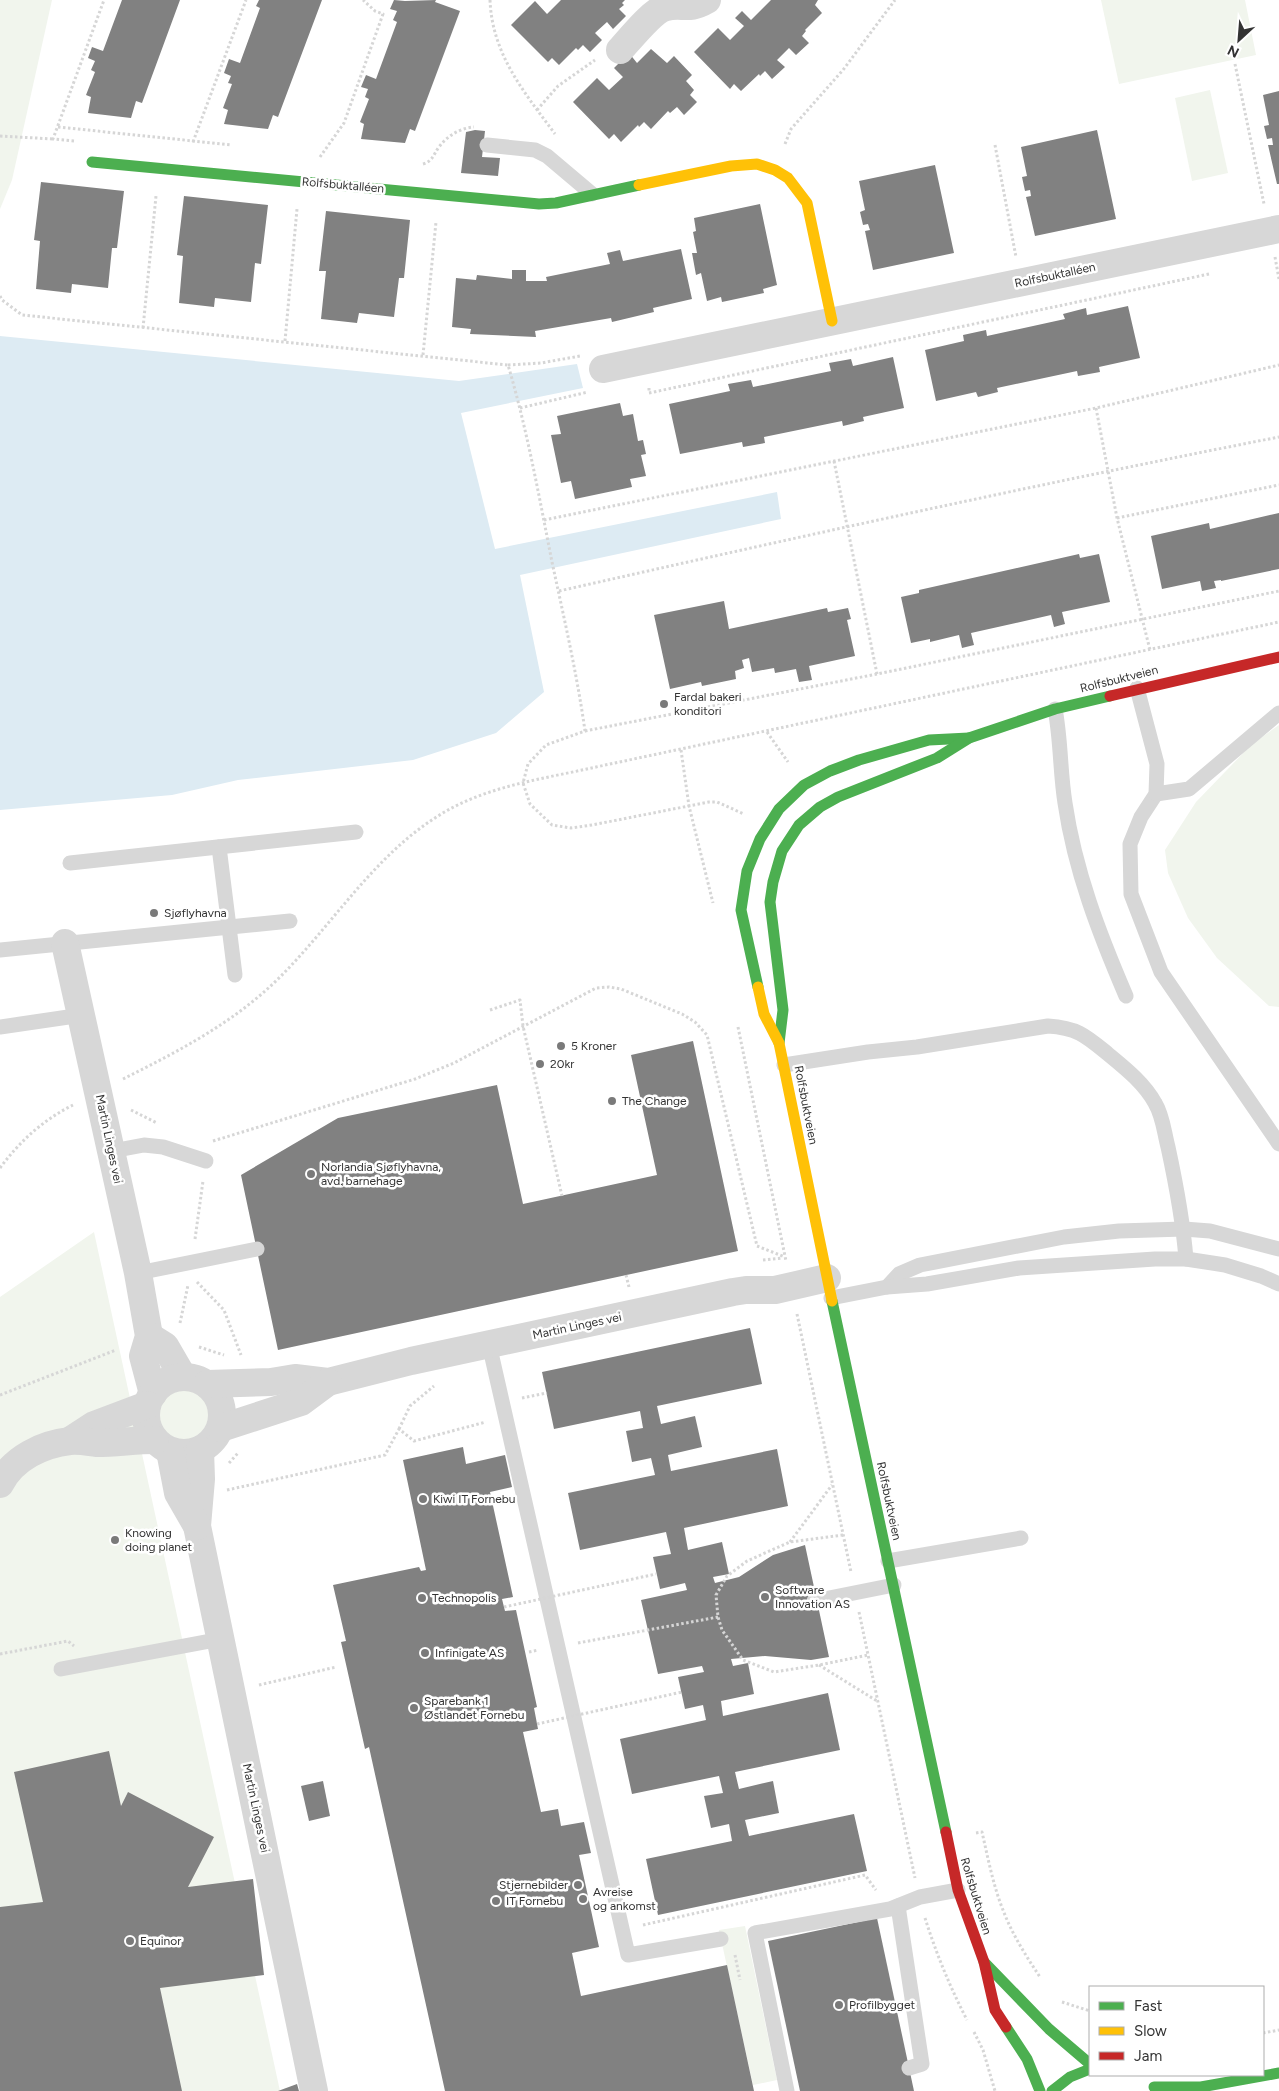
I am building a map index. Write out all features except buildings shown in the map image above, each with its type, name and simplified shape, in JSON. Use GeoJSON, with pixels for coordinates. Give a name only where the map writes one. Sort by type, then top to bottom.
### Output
{"type":"FeatureCollection","features":[{"type":"Feature","properties":{"kind":"street"},"geometry":{"type":"LineString","coordinates":[[620,50],[656,12],[665,7],[696,6],[707,0]]}},
{"type":"Feature","properties":{"kind":"street","name":"Rolfsbuktalléen"},"geometry":{"type":"LineString","coordinates":[[92,162],[539,204],[556,203],[731,166],[757,164],[774,170],[788,178],[806,203],[832,321]]}},
{"type":"Feature","properties":{"kind":"street","name":"Rolfsbuktalléen"},"geometry":{"type":"LineString","coordinates":[[603,369],[1274,229]]}},
{"type":"Feature","properties":{"kind":"street","name":"Rolfsbuktveien"},"geometry":{"type":"LineString","coordinates":[[779,1044],[783,1010],[770,902],[777,863],[786,844],[799,825],[820,807],[838,797],[937,758],[969,738],[1055,709],[1137,688],[1279,657]]}},
{"type":"Feature","properties":{"kind":"street","name":"Rolfsbuktveien"},"geometry":{"type":"LineString","coordinates":[[969,738],[929,740],[876,755],[830,771],[804,785],[779,810],[760,839],[747,871],[741,910],[764,1014],[779,1044],[784,1065],[829,1288],[958,1890],[984,1962],[995,2010],[1027,2059],[1040,2091]]}},
{"type":"Feature","properties":{"kind":"street","name":"Martin Linges vei"},"geometry":{"type":"LineString","coordinates":[[66,943],[82,1015],[106,1088],[112,1150],[149,1336],[143,1356],[150,1399]]}},
{"type":"Feature","properties":{"kind":"street","name":"Martin Linges vei"},"geometry":{"type":"LineString","coordinates":[[195,1381],[271,1382],[295,1378],[328,1382],[411,1361],[746,1290],[775,1290],[791,1285],[829,1288]]}},
{"type":"Feature","properties":{"kind":"street"},"geometry":{"type":"LineString","coordinates":[[71,1440],[98,1443],[163,1445],[184,1454],[200,1450],[214,1440],[221,1428],[223,1412],[214,1391],[195,1381],[165,1346],[149,1336]]}},
{"type":"Feature","properties":{"kind":"street"},"geometry":{"type":"LineString","coordinates":[[0,1484],[10,1469],[34,1452],[71,1440],[94,1425],[150,1399],[166,1382],[195,1381]]}},
{"type":"Feature","properties":{"kind":"street","name":"Martin Linges vei"},"geometry":{"type":"LineString","coordinates":[[221,1428],[301,1402],[328,1382]]}},
{"type":"Feature","properties":{"kind":"street"},"geometry":{"type":"LineString","coordinates":[[150,1399],[147,1425],[163,1445]]}},
{"type":"Feature","properties":{"kind":"street","name":"Martin Linges vei"},"geometry":{"type":"LineString","coordinates":[[163,1445],[178,1493],[197,1526]]}},
{"type":"Feature","properties":{"kind":"street","name":"Martin Linges vei"},"geometry":{"type":"LineString","coordinates":[[200,1450],[201,1479],[197,1526],[314,2091]]}},
{"type":"Feature","properties":{"kind":"street","name":"Rolfsbuktveien"},"geometry":{"type":"LineString","coordinates":[[984,1962],[1049,2029],[1089,2063]]}},
{"type":"Feature","properties":{"kind":"street"},"geometry":{"type":"LineString","coordinates":[[1052,2091],[1065,2080],[1079,2072],[1089,2069]]}},
{"type":"Feature","properties":{"kind":"street"},"geometry":{"type":"LineString","coordinates":[[1144,2079],[1155,2089],[1171,2091],[1194,2090],[1225,2086],[1279,2073]]}},
{"type":"Feature","properties":{"kind":"lane"},"geometry":{"type":"LineString","coordinates":[[487,145],[535,150],[547,156],[592,194]]}},
{"type":"Feature","properties":{"kind":"lane"},"geometry":{"type":"LineString","coordinates":[[1137,688],[1157,764],[1156,794],[1141,817],[1130,844],[1131,894],[1161,972],[1279,1144]]}},
{"type":"Feature","properties":{"kind":"lane"},"geometry":{"type":"LineString","coordinates":[[1055,709],[1060,739],[1065,802],[1072,842],[1082,881],[1100,934],[1126,996]]}},
{"type":"Feature","properties":{"kind":"lane"},"geometry":{"type":"LineString","coordinates":[[1156,794],[1189,788],[1279,713]]}},
{"type":"Feature","properties":{"kind":"lane"},"geometry":{"type":"LineString","coordinates":[[70,863],[356,832]]}},
{"type":"Feature","properties":{"kind":"lane"},"geometry":{"type":"LineString","coordinates":[[219,847],[234,975]]}},
{"type":"Feature","properties":{"kind":"lane"},"geometry":{"type":"LineString","coordinates":[[0,950],[290,921]]}},
{"type":"Feature","properties":{"kind":"lane"},"geometry":{"type":"LineString","coordinates":[[0,1027],[82,1015]]}},
{"type":"Feature","properties":{"kind":"lane"},"geometry":{"type":"LineString","coordinates":[[784,1065],[868,1052],[917,1047],[1048,1026],[1072,1029],[1090,1039],[1122,1065],[1145,1088],[1155,1102],[1161,1115],[1184,1228],[1186,1259]]}},
{"type":"Feature","properties":{"kind":"lane"},"geometry":{"type":"LineString","coordinates":[[112,1150],[144,1145],[163,1147],[206,1162]]}},
{"type":"Feature","properties":{"kind":"lane"},"geometry":{"type":"LineString","coordinates":[[887,1287],[899,1274],[920,1265],[1020,1245],[1120,1231],[1184,1228],[1210,1231],[1279,1249]]}},
{"type":"Feature","properties":{"kind":"lane"},"geometry":{"type":"LineString","coordinates":[[138,1274],[191,1268],[257,1249]]}},
{"type":"Feature","properties":{"kind":"lane"},"geometry":{"type":"LineString","coordinates":[[829,1288],[927,1284],[1020,1268],[1186,1259],[1225,1266],[1261,1276],[1279,1284]]}},
{"type":"Feature","properties":{"kind":"lane"},"geometry":{"type":"LineString","coordinates":[[489,1344],[628,1955],[721,1939]]}},
{"type":"Feature","properties":{"kind":"lane"},"geometry":{"type":"LineString","coordinates":[[888,1561],[1021,1538]]}},
{"type":"Feature","properties":{"kind":"lane"},"geometry":{"type":"LineString","coordinates":[[814,1601],[894,1585]]}},
{"type":"Feature","properties":{"kind":"lane"},"geometry":{"type":"LineString","coordinates":[[61,1670],[221,1639]]}},
{"type":"Feature","properties":{"kind":"lane"},"geometry":{"type":"LineString","coordinates":[[788,2091],[755,1933],[894,1907],[920,1897],[958,1890]]}},
{"type":"Feature","properties":{"kind":"lane"},"geometry":{"type":"LineString","coordinates":[[894,1907],[922,2064],[909,2068]]}},
{"type":"Feature","properties":{"kind":"path"},"geometry":{"type":"LineString","coordinates":[[53,139],[104,0]]}},
{"type":"Feature","properties":{"kind":"path"},"geometry":{"type":"LineString","coordinates":[[191,171],[194,141],[246,0]]}},
{"type":"Feature","properties":{"kind":"path"},"geometry":{"type":"LineString","coordinates":[[317,183],[320,154],[344,123],[383,14],[375,11],[363,0]]}},
{"type":"Feature","properties":{"kind":"path"},"geometry":{"type":"LineString","coordinates":[[490,0],[492,24],[501,54],[516,82],[558,139],[549,137]]}},
{"type":"Feature","properties":{"kind":"path"},"geometry":{"type":"LineString","coordinates":[[774,170],[791,129],[843,70],[895,0]]}},
{"type":"Feature","properties":{"kind":"path"},"geometry":{"type":"LineString","coordinates":[[537,110],[558,86],[605,53],[620,50]]}},
{"type":"Feature","properties":{"kind":"path"},"geometry":{"type":"LineString","coordinates":[[1236,64],[1274,229],[1279,279]]}},
{"type":"Feature","properties":{"kind":"path"},"geometry":{"type":"LineString","coordinates":[[415,163],[425,164],[432,159],[439,147],[451,135],[466,128],[483,126]]}},
{"type":"Feature","properties":{"kind":"path"},"geometry":{"type":"LineString","coordinates":[[58,127],[232,145]]}},
{"type":"Feature","properties":{"kind":"path"},"geometry":{"type":"LineString","coordinates":[[0,136],[94,143],[92,162]]}},
{"type":"Feature","properties":{"kind":"path"},"geometry":{"type":"LineString","coordinates":[[995,145],[1016,258]]}},
{"type":"Feature","properties":{"kind":"path"},"geometry":{"type":"LineString","coordinates":[[320,154],[330,155]]}},
{"type":"Feature","properties":{"kind":"path"},"geometry":{"type":"LineString","coordinates":[[143,328],[158,168]]}},
{"type":"Feature","properties":{"kind":"path"},"geometry":{"type":"LineString","coordinates":[[285,341],[300,181]]}},
{"type":"Feature","properties":{"kind":"path"},"geometry":{"type":"LineString","coordinates":[[423,354],[439,194]]}},
{"type":"Feature","properties":{"kind":"path"},"geometry":{"type":"LineString","coordinates":[[1266,262],[1277,260]]}},
{"type":"Feature","properties":{"kind":"path"},"geometry":{"type":"LineString","coordinates":[[644,360],[649,393],[1217,273]]}},
{"type":"Feature","properties":{"kind":"path"},"geometry":{"type":"LineString","coordinates":[[0,296],[2,300],[22,315],[423,354],[508,365],[541,363],[600,352],[608,387],[520,408]]}},
{"type":"Feature","properties":{"kind":"path"},"geometry":{"type":"LineString","coordinates":[[508,365],[520,408],[559,591],[579,690],[585,731]]}},
{"type":"Feature","properties":{"kind":"path"},"geometry":{"type":"LineString","coordinates":[[544,520],[1096,408],[1279,365]]}},
{"type":"Feature","properties":{"kind":"path"},"geometry":{"type":"LineString","coordinates":[[1096,408],[1117,518],[1150,650]]}},
{"type":"Feature","properties":{"kind":"path"},"geometry":{"type":"LineString","coordinates":[[559,591],[1108,470],[1279,437]]}},
{"type":"Feature","properties":{"kind":"path"},"geometry":{"type":"LineString","coordinates":[[834,461],[877,674]]}},
{"type":"Feature","properties":{"kind":"path"},"geometry":{"type":"LineString","coordinates":[[1117,518],[1279,485]]}},
{"type":"Feature","properties":{"kind":"path"},"geometry":{"type":"LineString","coordinates":[[767,827],[717,802],[592,825],[563,828],[552,825],[533,809],[523,783],[528,764],[546,745],[585,731],[877,674],[1279,591]]}},
{"type":"Feature","properties":{"kind":"path"},"geometry":{"type":"LineString","coordinates":[[0,1168],[36,1128],[70,1106],[203,1036],[235,1016],[279,978],[304,952],[395,849],[424,825],[448,810],[480,795],[523,783],[1279,622]]}},
{"type":"Feature","properties":{"kind":"path"},"geometry":{"type":"LineString","coordinates":[[1189,642],[1190,649]]}},
{"type":"Feature","properties":{"kind":"path"},"geometry":{"type":"LineString","coordinates":[[767,732],[804,785]]}},
{"type":"Feature","properties":{"kind":"path"},"geometry":{"type":"LineString","coordinates":[[681,750],[689,806],[715,913]]}},
{"type":"Feature","properties":{"kind":"path"},"geometry":{"type":"LineString","coordinates":[[0,1395],[180,1325],[191,1268],[209,1142],[415,1079],[454,1063],[596,988],[621,989],[696,1022],[707,1035],[757,1246],[785,1258]]}},
{"type":"Feature","properties":{"kind":"path"},"geometry":{"type":"LineString","coordinates":[[490,1010],[520,1000],[523,1026],[562,1196]]}},
{"type":"Feature","properties":{"kind":"path"},"geometry":{"type":"LineString","coordinates":[[736,1018],[832,1485],[920,1897],[934,1949],[983,2050],[995,2091]]}},
{"type":"Feature","properties":{"kind":"path"},"geometry":{"type":"LineString","coordinates":[[106,1088],[130,1110],[159,1124]]}},
{"type":"Feature","properties":{"kind":"path"},"geometry":{"type":"LineString","coordinates":[[191,1268],[224,1310],[243,1360]]}},
{"type":"Feature","properties":{"kind":"path"},"geometry":{"type":"LineString","coordinates":[[626,1275],[630,1290]]}},
{"type":"Feature","properties":{"kind":"path"},"geometry":{"type":"LineString","coordinates":[[199,1497],[385,1455],[410,1406],[440,1380]]}},
{"type":"Feature","properties":{"kind":"path"},"geometry":{"type":"LineString","coordinates":[[399,1430],[414,1441],[506,1417]]}},
{"type":"Feature","properties":{"kind":"path"},"geometry":{"type":"LineString","coordinates":[[790,1542],[832,1485]]}},
{"type":"Feature","properties":{"kind":"path"},"geometry":{"type":"LineString","coordinates":[[843,1534],[790,1542],[747,1561],[728,1576],[716,1594],[718,1617],[722,1630],[744,1660],[774,1672],[868,1655]]}},
{"type":"Feature","properties":{"kind":"path"},"geometry":{"type":"LineString","coordinates":[[504,1606],[656,1574]]}},
{"type":"Feature","properties":{"kind":"path"},"geometry":{"type":"LineString","coordinates":[[558,1647],[718,1617]]}},
{"type":"Feature","properties":{"kind":"path"},"geometry":{"type":"LineString","coordinates":[[818,1665],[878,1701]]}},
{"type":"Feature","properties":{"kind":"path"},"geometry":{"type":"LineString","coordinates":[[232,1691],[336,1667]]}},
{"type":"Feature","properties":{"kind":"path"},"geometry":{"type":"LineString","coordinates":[[537,1724],[682,1692]]}},
{"type":"Feature","properties":{"kind":"path"},"geometry":{"type":"LineString","coordinates":[[976,1833],[982,1832],[996,1892],[1003,1912],[1025,1954],[1045,1984]]}},
{"type":"Feature","properties":{"kind":"path"},"geometry":{"type":"LineString","coordinates":[[622,1930],[865,1875],[894,1907]]}},
{"type":"Feature","properties":{"kind":"path"},"geometry":{"type":"LineString","coordinates":[[1057,2000],[1089,2011]]}},
{"type":"Feature","properties":{"kind":"path"},"geometry":{"type":"LineString","coordinates":[[1264,2033],[1279,2030]]}},
{"type":"Feature","properties":{"kind":"shaded area"},"geometry":{"type":"Polygon","coordinates":[[[0,0],[52,0],[12,180],[0,209],[0,0]]]}},
{"type":"Feature","properties":{"kind":"shaded area"},"geometry":{"type":"Polygon","coordinates":[[[1101,0],[1245,0],[1256,55],[1119,84],[1101,0]]]}},
{"type":"Feature","properties":{"kind":"shaded area"},"geometry":{"type":"Polygon","coordinates":[[[1210,90],[1228,173],[1192,181],[1175,98],[1210,90]]]}},
{"type":"Feature","properties":{"kind":"shaded area"},"geometry":{"type":"Polygon","coordinates":[[[0,336],[459,381],[577,364],[583,388],[461,413],[495,549],[777,492],[781,519],[520,575],[544,692],[496,733],[413,760],[238,780],[172,795],[0,810],[0,336]]]}},
{"type":"Feature","properties":{"kind":"shaded area"},"geometry":{"type":"Polygon","coordinates":[[[1279,725],[1279,1007],[1269,1006],[1217,958],[1188,918],[1168,873],[1165,850],[1196,802],[1252,744],[1279,725]]]}},
{"type":"Feature","properties":{"kind":"shaded area"},"geometry":{"type":"Polygon","coordinates":[[[94,1232],[280,2091],[0,2091],[0,1297],[94,1232]]]}},
{"type":"Feature","properties":{"kind":"shaded area"},"geometry":{"type":"Polygon","coordinates":[[[184,1390],[194,1392],[203,1398],[209,1407],[211,1417],[209,1427],[203,1436],[194,1442],[184,1444],[174,1442],[165,1436],[159,1427],[157,1417],[159,1407],[165,1398],[174,1392],[184,1390]]]}},
{"type":"Feature","properties":{"kind":"shaded area"},"geometry":{"type":"Polygon","coordinates":[[[745,1926],[777,2080],[753,2085],[719,1930],[745,1926]]]}},
{"type":"Feature","properties":{"kind":"traffic: fast"},"geometry":{"type":"LineString","coordinates":[[92,162],[539,204],[556,203],[639,185]]}},
{"type":"Feature","properties":{"kind":"traffic: fast"},"geometry":{"type":"LineString","coordinates":[[779,1043],[783,1010],[770,902],[773,882],[782,851],[799,825],[820,807],[838,797],[937,758],[969,738],[1055,709],[1110,696]]}},
{"type":"Feature","properties":{"kind":"traffic: fast"},"geometry":{"type":"LineString","coordinates":[[758,987],[741,910],[747,871],[760,839],[779,809],[804,785],[830,771],[859,760],[929,740],[969,738]]}},
{"type":"Feature","properties":{"kind":"traffic: fast"},"geometry":{"type":"LineString","coordinates":[[832,1301],[946,1832]]}},
{"type":"Feature","properties":{"kind":"traffic: fast"},"geometry":{"type":"LineString","coordinates":[[984,1962],[1049,2029],[1089,2063]]}},
{"type":"Feature","properties":{"kind":"traffic: fast"},"geometry":{"type":"LineString","coordinates":[[1006,2027],[1027,2059],[1040,2091]]}},
{"type":"Feature","properties":{"kind":"traffic: fast"},"geometry":{"type":"LineString","coordinates":[[1052,2091],[1070,2077],[1089,2069]]}},
{"type":"Feature","properties":{"kind":"traffic: fast"},"geometry":{"type":"LineString","coordinates":[[1264,2076],[1279,2073]]}},
{"type":"Feature","properties":{"kind":"traffic: fast"},"geometry":{"type":"LineString","coordinates":[[1154,2087],[1201,2087],[1262,2076]]}},
{"type":"Feature","properties":{"kind":"traffic: slow"},"geometry":{"type":"LineString","coordinates":[[639,185],[731,166],[757,164],[775,170],[788,178],[807,203],[832,321]]}},
{"type":"Feature","properties":{"kind":"traffic: slow"},"geometry":{"type":"LineString","coordinates":[[758,987],[764,1014],[779,1043],[832,1301]]}},
{"type":"Feature","properties":{"kind":"traffic: jam"},"geometry":{"type":"LineString","coordinates":[[1110,696],[1279,657]]}},
{"type":"Feature","properties":{"kind":"traffic: jam"},"geometry":{"type":"LineString","coordinates":[[946,1832],[958,1890],[984,1962],[995,2010],[1006,2027]]}},
{"type":"Feature","properties":{"kind":"place","name":"Fardal bakeri konditori"},"geometry":{"type":"Point","coordinates":[664,704]}},
{"type":"Feature","properties":{"kind":"place","name":"Sjøflyhavna"},"geometry":{"type":"Point","coordinates":[154,913]}},
{"type":"Feature","properties":{"kind":"place","name":"5 Kroner"},"geometry":{"type":"Point","coordinates":[561,1046]}},
{"type":"Feature","properties":{"kind":"place","name":"20kr"},"geometry":{"type":"Point","coordinates":[540,1064]}},
{"type":"Feature","properties":{"kind":"place","name":"The Change"},"geometry":{"type":"Point","coordinates":[612,1101]}},
{"type":"Feature","properties":{"kind":"place","name":"Norlandia Sjøflyhavna, avd. barnehage"},"geometry":{"type":"Point","coordinates":[311,1174]}},
{"type":"Feature","properties":{"kind":"place","name":"Kiwi IT Fornebu"},"geometry":{"type":"Point","coordinates":[423,1499]}},
{"type":"Feature","properties":{"kind":"place","name":"Knowing doing planet"},"geometry":{"type":"Point","coordinates":[115,1540]}},
{"type":"Feature","properties":{"kind":"place","name":"Software Innovation AS"},"geometry":{"type":"Point","coordinates":[765,1597]}},
{"type":"Feature","properties":{"kind":"place","name":"Technopolis"},"geometry":{"type":"Point","coordinates":[422,1598]}},
{"type":"Feature","properties":{"kind":"place","name":"Infinigate AS"},"geometry":{"type":"Point","coordinates":[425,1653]}},
{"type":"Feature","properties":{"kind":"place","name":"Sparebank 1 Østlandet Fornebu"},"geometry":{"type":"Point","coordinates":[414,1708]}},
{"type":"Feature","properties":{"kind":"place","name":"Stjernebilder"},"geometry":{"type":"Point","coordinates":[578,1885]}},
{"type":"Feature","properties":{"kind":"place","name":"Avreise og ankomst"},"geometry":{"type":"Point","coordinates":[583,1899]}},
{"type":"Feature","properties":{"kind":"place","name":"IT Fornebu"},"geometry":{"type":"Point","coordinates":[496,1901]}},
{"type":"Feature","properties":{"kind":"place","name":"Equinor"},"geometry":{"type":"Point","coordinates":[130,1941]}},
{"type":"Feature","properties":{"kind":"place","name":"Profilbygget"},"geometry":{"type":"Point","coordinates":[839,2005]}}]}
